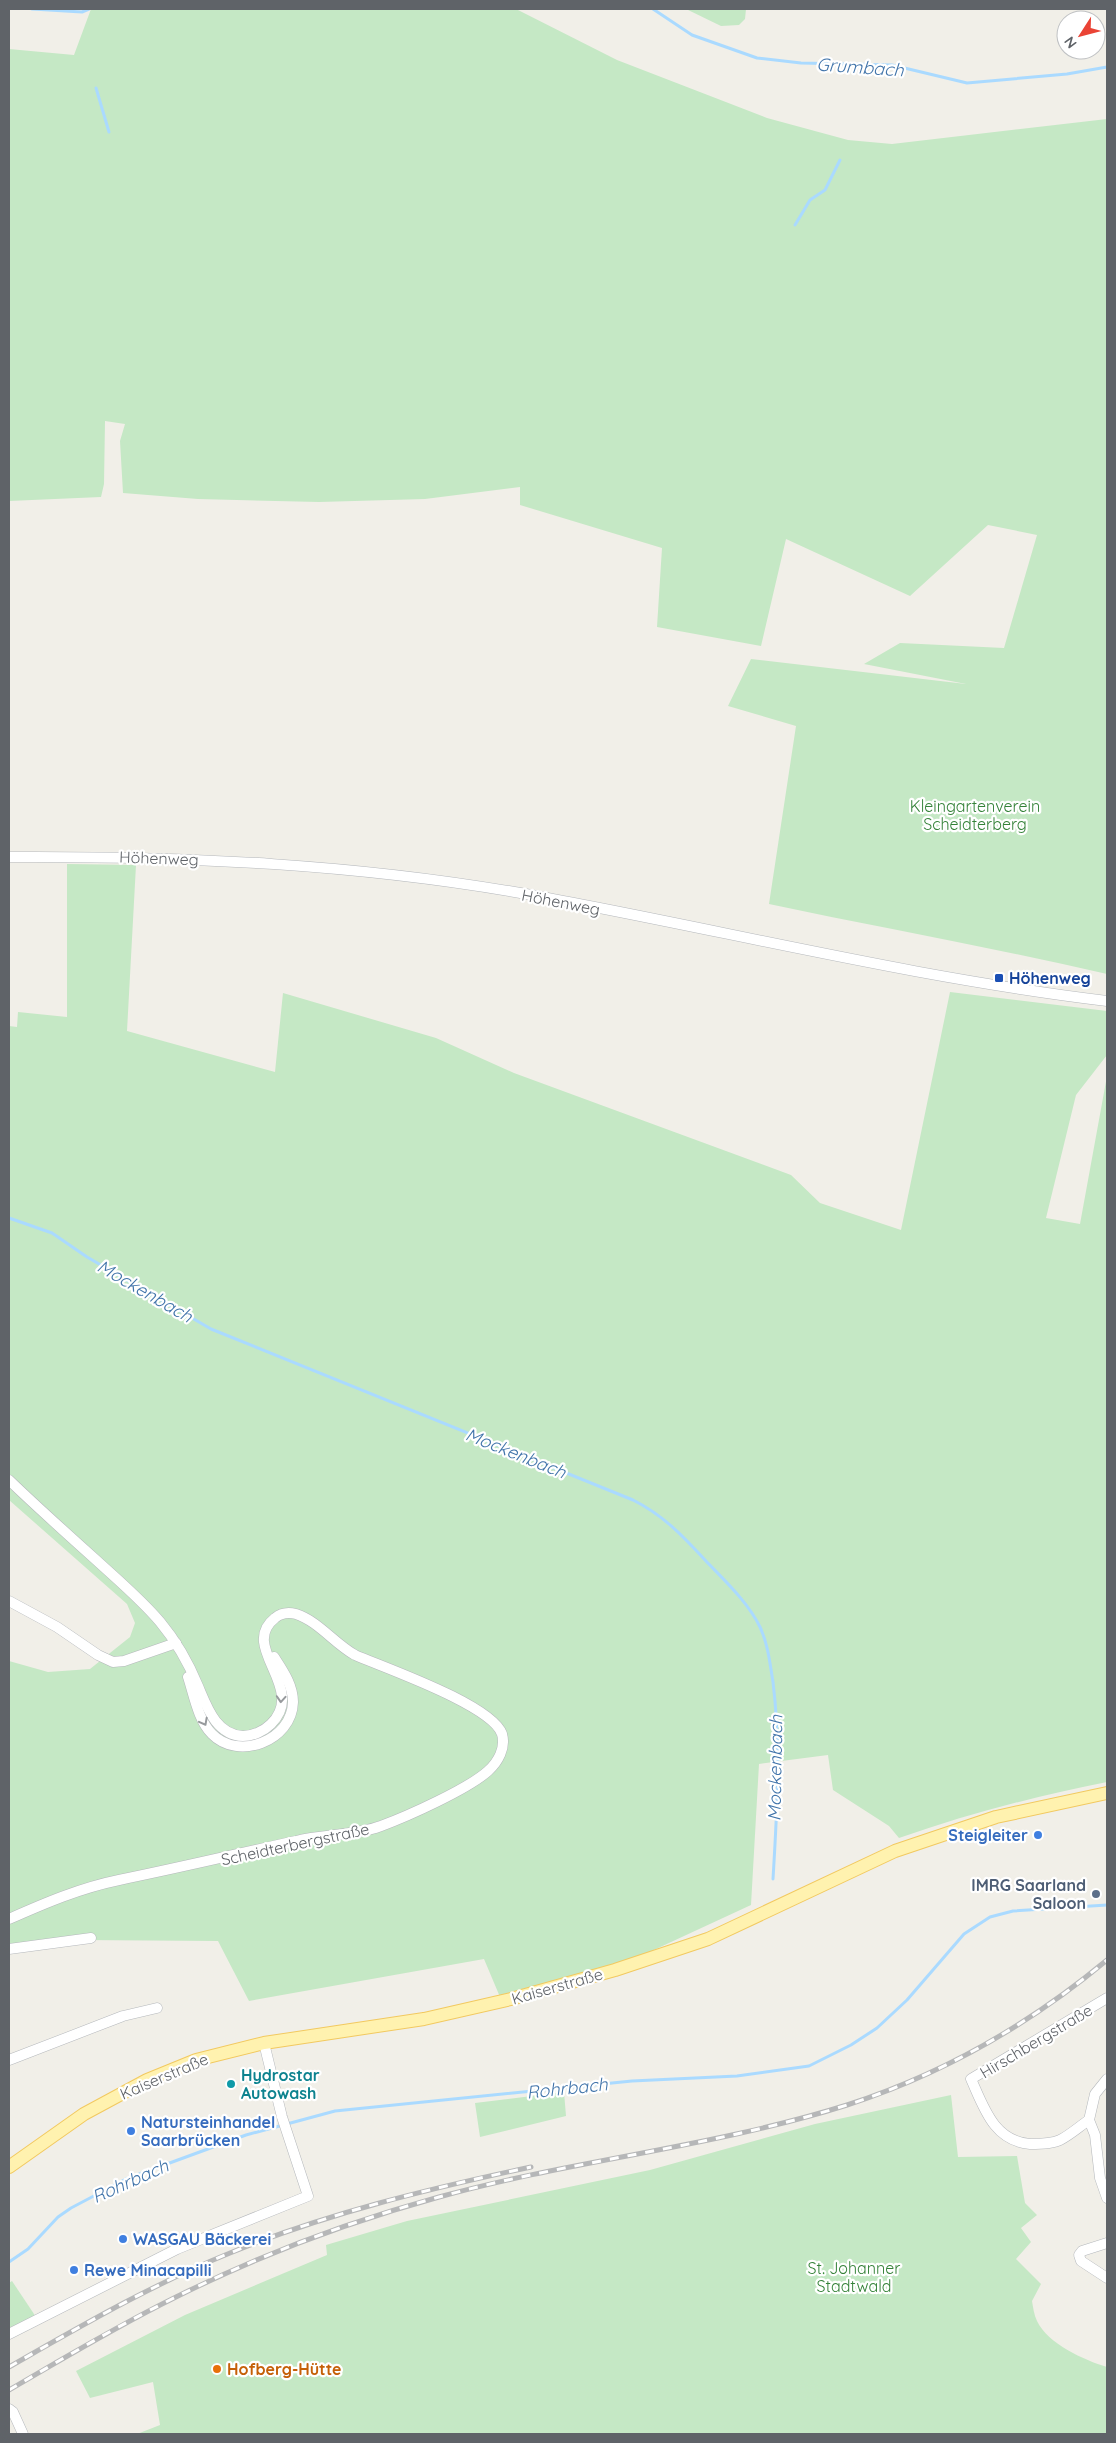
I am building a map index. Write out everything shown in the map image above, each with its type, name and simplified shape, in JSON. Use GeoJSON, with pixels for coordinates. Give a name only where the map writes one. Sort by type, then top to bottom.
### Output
{"type":"FeatureCollection","features":[{"type":"Feature","properties":{"kind":"main road","name":"Kaiserstraße"},"geometry":{"type":"LineString","coordinates":[[9,2167],[84,2114],[147,2080],[213,2054],[264,2043],[424,2019],[511,1999],[615,1970],[708,1939],[895,1851],[996,1817],[1107,1793]]}},
{"type":"Feature","properties":{"kind":"street","name":"Höhenweg"},"geometry":{"type":"LineString","coordinates":[[9,857],[167,858],[368,872],[535,896],[912,971],[1107,1001]]}},
{"type":"Feature","properties":{"kind":"street","name":"Scheidterbergstraße"},"geometry":{"type":"LineString","coordinates":[[9,1480],[138,1597],[159,1619],[186,1657],[206,1704],[218,1726],[233,1734],[243,1736],[261,1731],[276,1718],[282,1702],[280,1684],[264,1649],[264,1637],[268,1625],[278,1616],[290,1613],[306,1619],[337,1645],[354,1655],[464,1702],[489,1717],[502,1733],[502,1751],[489,1770],[478,1779],[381,1826],[359,1832],[296,1840],[100,1885],[72,1892],[9,1919]]}},
{"type":"Feature","properties":{"kind":"street"},"geometry":{"type":"LineString","coordinates":[[9,1601],[58,1626],[98,1655],[113,1662],[124,1661],[176,1643]]}},
{"type":"Feature","properties":{"kind":"street"},"geometry":{"type":"LineString","coordinates":[[9,1949],[91,1938]]}},
{"type":"Feature","properties":{"kind":"street","name":"Hirschbergstraße"},"geometry":{"type":"LineString","coordinates":[[1089,2120],[1060,2141],[1040,2144],[1020,2143],[1004,2136],[991,2120],[972,2079],[1107,1998]]}},
{"type":"Feature","properties":{"kind":"street"},"geometry":{"type":"LineString","coordinates":[[9,2060],[123,2016],[157,2008]]}},
{"type":"Feature","properties":{"kind":"street"},"geometry":{"type":"LineString","coordinates":[[9,2334],[178,2249],[308,2196],[286,2131],[264,2043]]}},
{"type":"Feature","properties":{"kind":"street"},"geometry":{"type":"LineString","coordinates":[[1107,2079],[1095,2094],[1089,2120],[1095,2135],[1100,2178],[1107,2198]]}},
{"type":"Feature","properties":{"kind":"street"},"geometry":{"type":"LineString","coordinates":[[1107,2242],[1082,2251],[1080,2255],[1081,2261],[1107,2278]]}},
{"type":"Feature","properties":{"kind":"street"},"geometry":{"type":"LineString","coordinates":[[9,2409],[13,2412],[23,2434]]}},
{"type":"Feature","properties":{"kind":"green space","name":"Kleingartenverein Scheidterberg"},"geometry":{"type":"Polygon","coordinates":[[[91,9],[516,9],[617,60],[767,118],[848,140],[892,144],[1107,119],[1107,974],[1023,955],[769,904],[796,726],[728,706],[751,659],[966,684],[864,664],[900,643],[1004,648],[1037,535],[988,525],[910,596],[786,539],[761,646],[657,627],[662,548],[520,505],[520,487],[425,499],[319,502],[198,499],[123,493],[120,441],[125,424],[105,421],[104,484],[101,497],[9,501],[9,49],[74,55],[91,9]]]}},
{"type":"Feature","properties":{"kind":"green space"},"geometry":{"type":"Polygon","coordinates":[[[686,9],[746,9],[745,19],[739,25],[721,26],[686,9]]]}},
{"type":"Feature","properties":{"kind":"green space"},"geometry":{"type":"Polygon","coordinates":[[[67,864],[136,865],[127,1031],[275,1072],[283,993],[436,1038],[514,1073],[791,1175],[820,1203],[901,1230],[950,992],[1107,1011],[1107,1055],[1076,1095],[1046,1218],[1080,1224],[1107,1076],[1107,1782],[1002,1806],[899,1838],[889,1826],[833,1790],[828,1755],[759,1764],[751,1905],[643,1955],[500,1997],[484,1959],[249,2001],[218,1941],[79,1940],[9,1946],[9,1661],[48,1672],[90,1669],[130,1637],[135,1623],[127,1604],[9,1500],[9,1026],[17,1027],[18,1012],[67,1017],[67,864]]]}},
{"type":"Feature","properties":{"kind":"green space"},"geometry":{"type":"Polygon","coordinates":[[[564,2092],[566,2116],[480,2137],[475,2103],[564,2092]]]}},
{"type":"Feature","properties":{"kind":"green space","name":"St. Johanner Stadtwald"},"geometry":{"type":"Polygon","coordinates":[[[951,2095],[958,2157],[1017,2156],[1025,2203],[1037,2215],[1021,2228],[1031,2242],[1016,2259],[1041,2284],[1032,2301],[1036,2319],[1042,2329],[1049,2337],[1068,2350],[1107,2367],[1107,2434],[137,2434],[160,2425],[153,2382],[90,2398],[76,2371],[185,2315],[327,2255],[326,2245],[407,2221],[650,2170],[815,2124],[951,2095]]]}},
{"type":"Feature","properties":{"kind":"green space"},"geometry":{"type":"Polygon","coordinates":[[[12,2281],[36,2317],[9,2329],[9,2283],[12,2281]]]}},
{"type":"Feature","properties":{"kind":"waterway","name":"Grumbach"},"geometry":{"type":"LineString","coordinates":[[32,9],[82,12],[89,9]]}},
{"type":"Feature","properties":{"kind":"waterway","name":"Grumbach"},"geometry":{"type":"LineString","coordinates":[[653,9],[692,35],[757,58],[801,63],[892,65],[967,83],[1067,74],[1107,67]]}},
{"type":"Feature","properties":{"kind":"waterway"},"geometry":{"type":"LineString","coordinates":[[96,88],[109,132]]}},
{"type":"Feature","properties":{"kind":"waterway"},"geometry":{"type":"LineString","coordinates":[[795,225],[810,200],[825,190],[840,160]]}},
{"type":"Feature","properties":{"kind":"waterway","name":"Mockenbach"},"geometry":{"type":"LineString","coordinates":[[9,1218],[52,1233],[87,1257],[211,1329],[633,1500],[654,1512],[672,1527],[728,1583],[742,1600],[755,1618],[765,1640],[773,1682],[778,1755],[773,1879]]}},
{"type":"Feature","properties":{"kind":"waterway","name":"Rohrbach"},"geometry":{"type":"LineString","coordinates":[[9,2262],[28,2249],[58,2217],[71,2208],[126,2179],[246,2135],[335,2111],[632,2081],[737,2076],[809,2066],[851,2045],[877,2028],[907,2000],[964,1934],[990,1917],[1013,1911],[1107,1905]]}},
{"type":"Feature","properties":{"kind":"waterway"},"geometry":{"type":"LineString","coordinates":[[125,2190],[126,2179]]}},
{"type":"Feature","properties":{"kind":"railway"},"geometry":{"type":"LineString","coordinates":[[9,2390],[113,2330],[176,2297],[272,2253],[371,2217],[490,2184],[746,2132],[847,2105],[883,2092],[917,2078],[984,2045],[1047,2005],[1107,1960]]}},
{"type":"Feature","properties":{"kind":"railway"},"geometry":{"type":"LineString","coordinates":[[9,2367],[145,2292],[230,2253],[304,2226],[379,2203],[531,2167]]}},
{"type":"Feature","properties":{"kind":"place","name":"Höhenweg"},"geometry":{"type":"Point","coordinates":[999,978]}},
{"type":"Feature","properties":{"kind":"place","name":"Steigleiter"},"geometry":{"type":"Point","coordinates":[1038,1835]}},
{"type":"Feature","properties":{"kind":"place","name":"IMRG Saarland Saloon"},"geometry":{"type":"Point","coordinates":[1096,1894]}},
{"type":"Feature","properties":{"kind":"place","name":"Hydrostar Autowash"},"geometry":{"type":"Point","coordinates":[231,2084]}},
{"type":"Feature","properties":{"kind":"place","name":"Natursteinhandel Saarbrücken"},"geometry":{"type":"Point","coordinates":[131,2131]}},
{"type":"Feature","properties":{"kind":"place","name":"WASGAU Bäckerei"},"geometry":{"type":"Point","coordinates":[123,2239]}},
{"type":"Feature","properties":{"kind":"place","name":"Rewe Minacapilli"},"geometry":{"type":"Point","coordinates":[74,2270]}},
{"type":"Feature","properties":{"kind":"place","name":"Hofberg-Hütte"},"geometry":{"type":"Point","coordinates":[217,2369]}}]}
